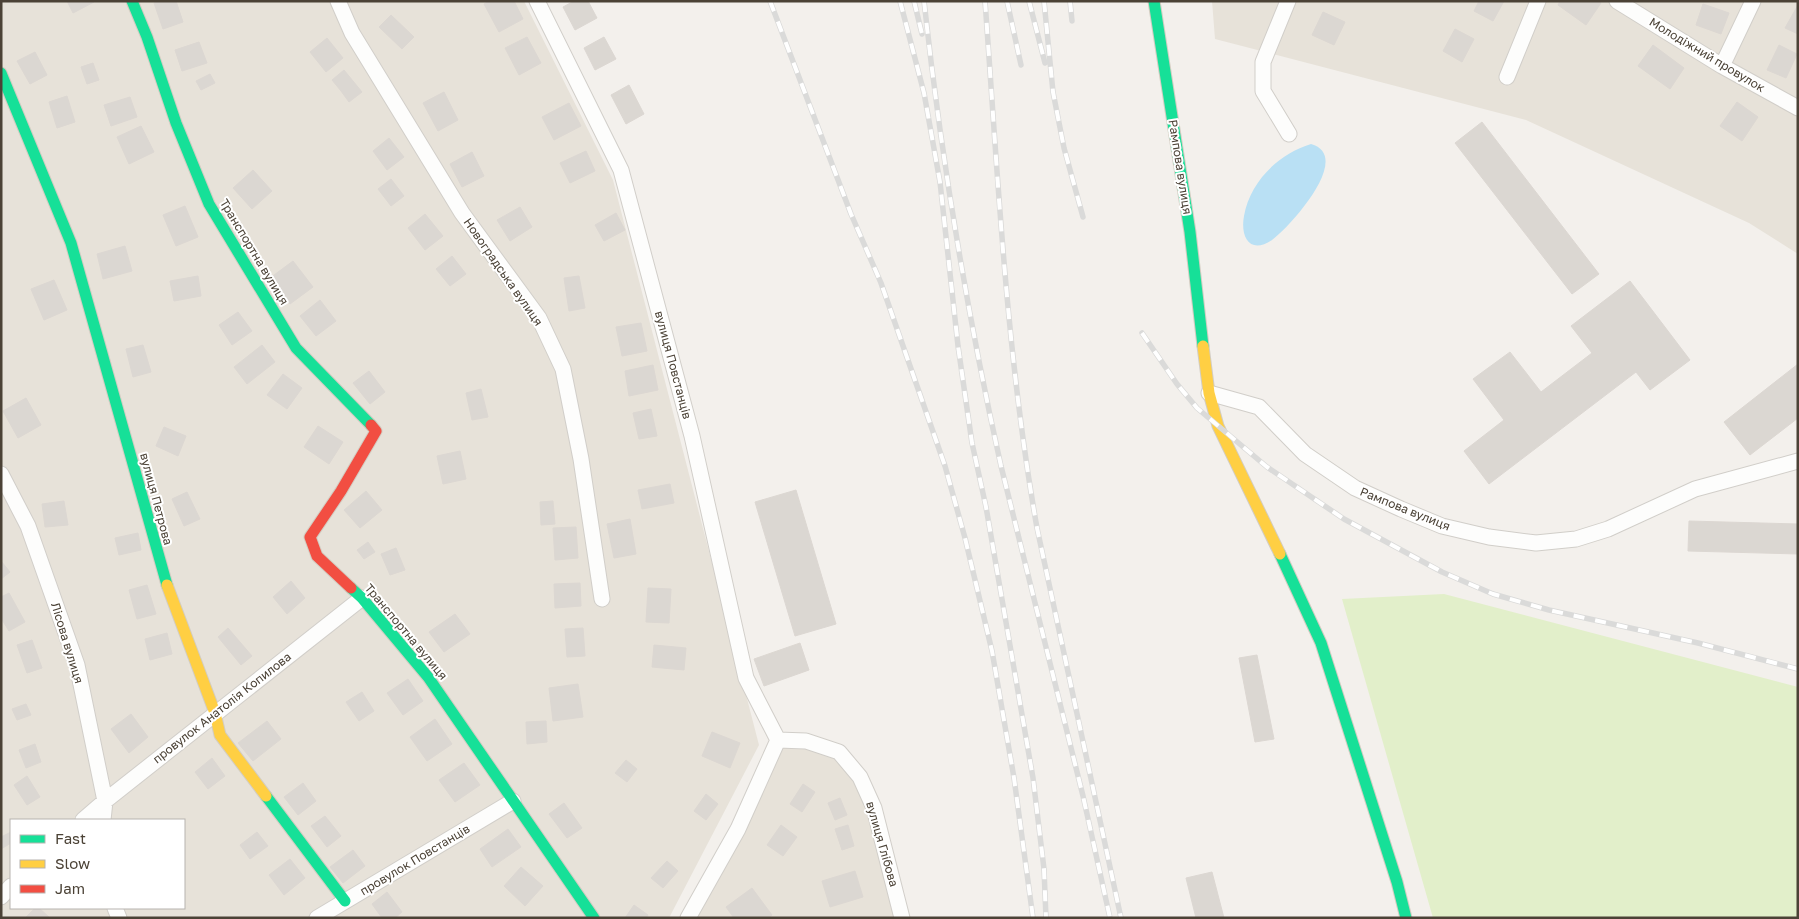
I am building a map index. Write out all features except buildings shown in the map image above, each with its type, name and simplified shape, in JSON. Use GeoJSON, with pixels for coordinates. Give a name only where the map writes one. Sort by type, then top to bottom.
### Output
{"type":"FeatureCollection","features":[{"type":"Feature","properties":{"kind":"street","name":"Транспортна вулиця"},"geometry":{"type":"LineString","coordinates":[[132,1],[147,37],[176,123],[209,204],[296,348],[376,431],[341,491],[310,537],[317,556],[362,598],[428,677],[594,918]]}},
{"type":"Feature","properties":{"kind":"street","name":"Новоградська вулиця"},"geometry":{"type":"LineString","coordinates":[[338,1],[352,34],[462,213],[539,318],[563,369],[581,460],[602,599]]}},
{"type":"Feature","properties":{"kind":"street","name":"вулиця Повстанців"},"geometry":{"type":"LineString","coordinates":[[537,1],[621,170],[692,436],[746,678],[778,740]]}},
{"type":"Feature","properties":{"kind":"street","name":"Рампова вулиця"},"geometry":{"type":"LineString","coordinates":[[1154,1],[1190,232],[1209,393],[1218,426],[1271,533],[1321,644],[1397,882],[1406,918]]}},
{"type":"Feature","properties":{"kind":"street"},"geometry":{"type":"LineString","coordinates":[[1288,1],[1262,62],[1263,91],[1289,134]]}},
{"type":"Feature","properties":{"kind":"street"},"geometry":{"type":"LineString","coordinates":[[1506,76],[1538,1]]}},
{"type":"Feature","properties":{"kind":"street","name":"Молодіжний провулок"},"geometry":{"type":"LineString","coordinates":[[1617,1],[1722,66],[1798,108]]}},
{"type":"Feature","properties":{"kind":"street"},"geometry":{"type":"LineString","coordinates":[[1722,66],[1754,1]]}},
{"type":"Feature","properties":{"kind":"street","name":"вулиця Петрова"},"geometry":{"type":"LineString","coordinates":[[1,73],[71,243],[162,572],[215,713],[220,735],[345,901]]}},
{"type":"Feature","properties":{"kind":"street","name":"Рампова вулиця"},"geometry":{"type":"LineString","coordinates":[[1209,393],[1259,407],[1305,454],[1355,488],[1401,510],[1442,526],[1489,537],[1536,543],[1576,539],[1608,530],[1695,489],[1798,461]]}},
{"type":"Feature","properties":{"kind":"street","name":"Лісова вулиця"},"geometry":{"type":"LineString","coordinates":[[1,474],[28,526],[77,665],[105,801],[103,819]]}},
{"type":"Feature","properties":{"kind":"street","name":"провулок Анатолія Копилова"},"geometry":{"type":"LineString","coordinates":[[85,819],[215,713],[362,598]]}},
{"type":"Feature","properties":{"kind":"street"},"geometry":{"type":"LineString","coordinates":[[688,918],[738,829],[778,740]]}},
{"type":"Feature","properties":{"kind":"street","name":"вулиця Глібова"},"geometry":{"type":"LineString","coordinates":[[778,740],[806,741],[839,752],[860,777],[874,808],[902,918]]}},
{"type":"Feature","properties":{"kind":"street","name":"провулок Повстанців"},"geometry":{"type":"LineString","coordinates":[[317,918],[513,801]]}},
{"type":"Feature","properties":{"kind":"shaded area"},"geometry":{"type":"Polygon","coordinates":[[[1,1],[524,1],[613,180],[759,745],[669,918],[1,918],[1,1]]]}},
{"type":"Feature","properties":{"kind":"shaded area"},"geometry":{"type":"Polygon","coordinates":[[[1212,1],[1798,1],[1798,254],[1749,223],[1526,120],[1215,39],[1212,1]]]}},
{"type":"Feature","properties":{"kind":"shaded area"},"geometry":{"type":"Polygon","coordinates":[[[778,740],[839,752],[860,777],[902,918],[688,918],[778,740]]]}},
{"type":"Feature","properties":{"kind":"green space"},"geometry":{"type":"Polygon","coordinates":[[[1444,594],[1798,687],[1798,918],[1433,918],[1342,599],[1444,594]]]}},
{"type":"Feature","properties":{"kind":"water"},"geometry":{"type":"Polygon","coordinates":[[[1311,144],[1322,151],[1326,162],[1314,192],[1304,207],[1281,233],[1264,244],[1252,245],[1245,237],[1243,224],[1247,204],[1252,192],[1267,171],[1277,162],[1287,155],[1311,144]]]}},
{"type":"Feature","properties":{"kind":"railway"},"geometry":{"type":"LineString","coordinates":[[770,1],[851,214],[881,283],[945,466],[965,538],[992,651],[1014,778],[1033,918]]}},
{"type":"Feature","properties":{"kind":"railway"},"geometry":{"type":"LineString","coordinates":[[900,1],[924,93],[940,182],[958,346],[972,443],[986,507],[1033,778],[1044,869],[1046,918]]}},
{"type":"Feature","properties":{"kind":"railway"},"geometry":{"type":"LineString","coordinates":[[914,1],[922,34]]}},
{"type":"Feature","properties":{"kind":"railway"},"geometry":{"type":"LineString","coordinates":[[924,1],[938,118],[956,235],[977,351],[1001,466],[1083,796],[1110,918]]}},
{"type":"Feature","properties":{"kind":"railway"},"geometry":{"type":"LineString","coordinates":[[985,1],[1004,265],[1026,463],[1037,528],[1121,918]]}},
{"type":"Feature","properties":{"kind":"railway"},"geometry":{"type":"LineString","coordinates":[[1007,1],[1021,65]]}},
{"type":"Feature","properties":{"kind":"railway"},"geometry":{"type":"LineString","coordinates":[[1029,1],[1045,63]]}},
{"type":"Feature","properties":{"kind":"railway"},"geometry":{"type":"LineString","coordinates":[[1044,1],[1053,92],[1064,148],[1083,217]]}},
{"type":"Feature","properties":{"kind":"railway"},"geometry":{"type":"LineString","coordinates":[[1070,1],[1072,21]]}},
{"type":"Feature","properties":{"kind":"railway"},"geometry":{"type":"LineString","coordinates":[[1142,333],[1177,384],[1197,408],[1267,467],[1344,519],[1442,572],[1493,594],[1549,610],[1698,643],[1798,669]]}},
{"type":"Feature","properties":{"kind":"traffic: fast"},"geometry":{"type":"LineString","coordinates":[[132,1],[147,37],[176,123],[209,204],[296,348],[371,425]]}},
{"type":"Feature","properties":{"kind":"traffic: fast"},"geometry":{"type":"LineString","coordinates":[[1154,1],[1190,232],[1203,346]]}},
{"type":"Feature","properties":{"kind":"traffic: fast"},"geometry":{"type":"LineString","coordinates":[[1,73],[71,243],[167,585]]}},
{"type":"Feature","properties":{"kind":"traffic: fast"},"geometry":{"type":"LineString","coordinates":[[1280,554],[1321,643],[1397,882],[1406,918]]}},
{"type":"Feature","properties":{"kind":"traffic: fast"},"geometry":{"type":"LineString","coordinates":[[351,588],[362,598],[428,677],[594,918]]}},
{"type":"Feature","properties":{"kind":"traffic: fast"},"geometry":{"type":"LineString","coordinates":[[266,796],[345,901]]}},
{"type":"Feature","properties":{"kind":"traffic: slow"},"geometry":{"type":"LineString","coordinates":[[1203,346],[1209,393],[1218,426],[1280,554]]}},
{"type":"Feature","properties":{"kind":"traffic: slow"},"geometry":{"type":"LineString","coordinates":[[167,585],[215,713],[220,735],[266,796]]}},
{"type":"Feature","properties":{"kind":"traffic: jam"},"geometry":{"type":"LineString","coordinates":[[351,588],[317,556],[310,537],[341,491],[376,431],[371,425]]}}]}
